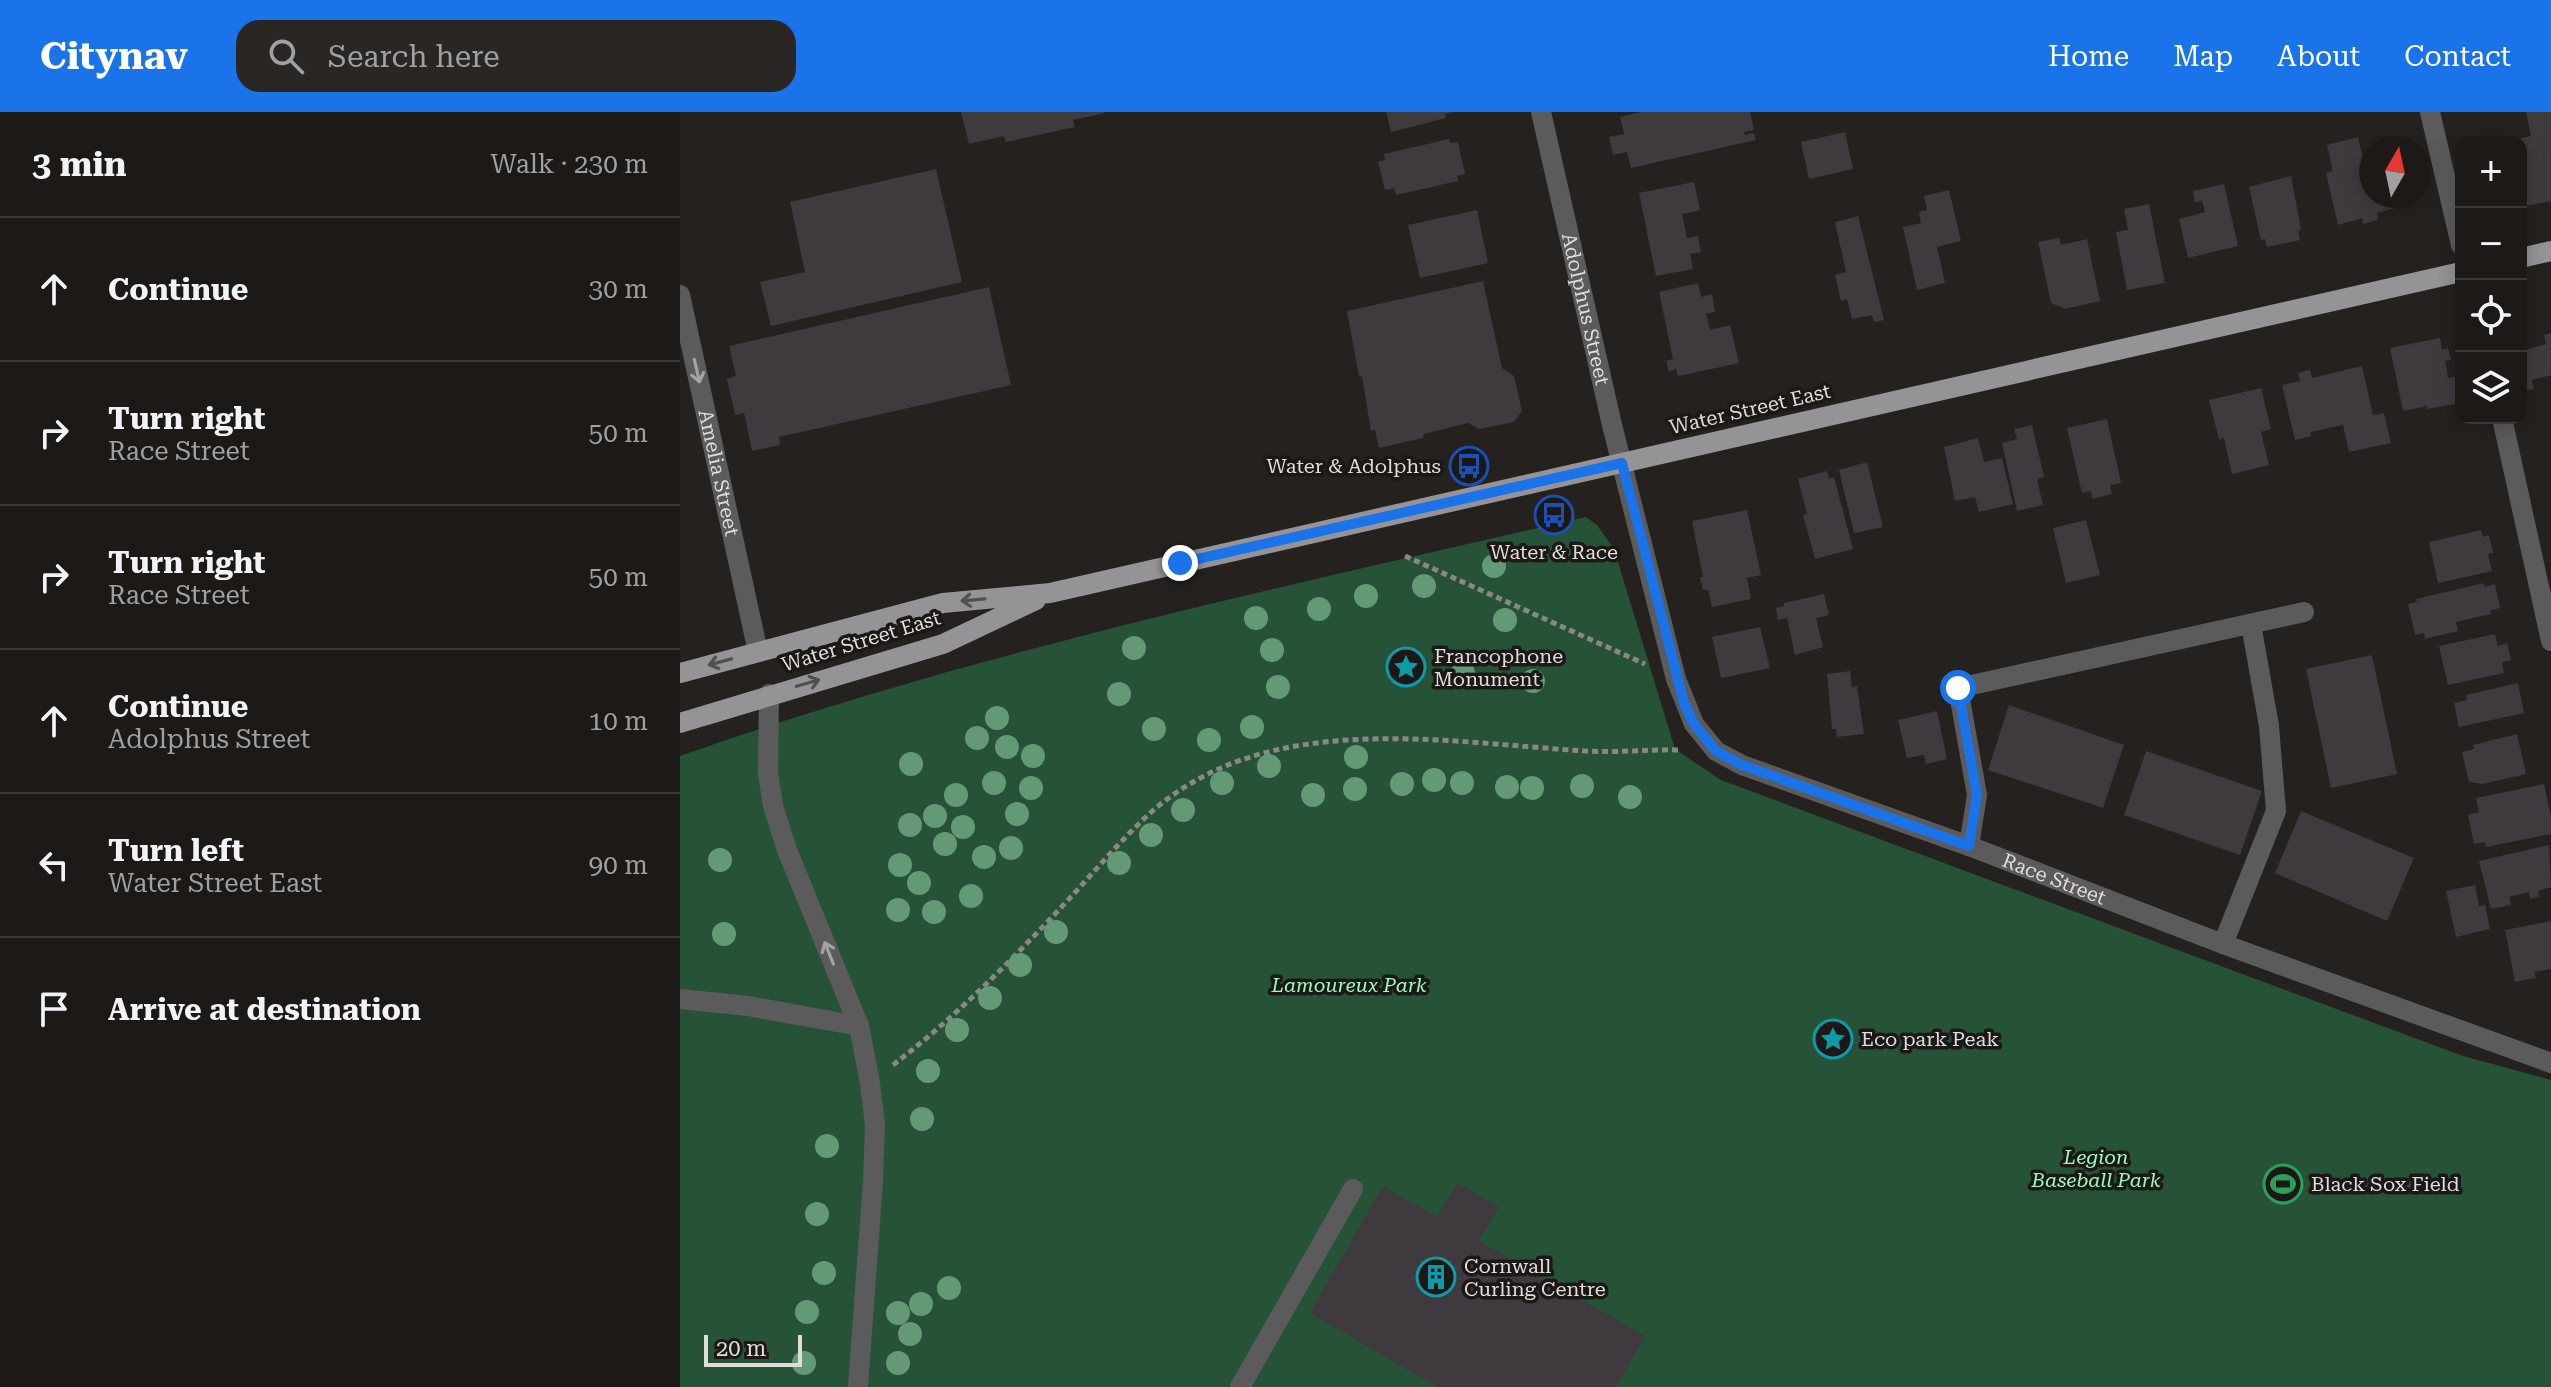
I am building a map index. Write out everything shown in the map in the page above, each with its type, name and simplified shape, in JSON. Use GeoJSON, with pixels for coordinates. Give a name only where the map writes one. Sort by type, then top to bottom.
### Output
{"type":"FeatureCollection","features":[{"type":"Feature","properties":{"kind":"main road"},"geometry":{"type":"LineString","coordinates":[[2527,257],[2551,251]]}},
{"type":"Feature","properties":{"kind":"main road","name":"Water Street East"},"geometry":{"type":"LineString","coordinates":[[680,673],[943,603],[1050,593],[2455,273]]}},
{"type":"Feature","properties":{"kind":"main road","name":"Water Street East"},"geometry":{"type":"LineString","coordinates":[[680,723],[943,644],[1050,593]]}},
{"type":"Feature","properties":{"kind":"street","name":"Adolphus Street"},"geometry":{"type":"LineString","coordinates":[[1541,112],[1633,503]]}},
{"type":"Feature","properties":{"kind":"street"},"geometry":{"type":"LineString","coordinates":[[2430,112],[2455,219]]}},
{"type":"Feature","properties":{"kind":"street","name":"Amelia Street"},"geometry":{"type":"LineString","coordinates":[[680,295],[758,652]]}},
{"type":"Feature","properties":{"kind":"street"},"geometry":{"type":"LineString","coordinates":[[2503,424],[2551,641]]}},
{"type":"Feature","properties":{"kind":"street","name":"Race Street"},"geometry":{"type":"LineString","coordinates":[[1633,503],[1676,679],[1694,724],[1716,751],[1742,765],[1969,846],[2223,944],[2551,1063]]}},
{"type":"Feature","properties":{"kind":"street"},"geometry":{"type":"LineString","coordinates":[[1969,846],[1977,795],[1958,688],[2304,612]]}},
{"type":"Feature","properties":{"kind":"street"},"geometry":{"type":"LineString","coordinates":[[2223,944],[2276,811],[2269,726],[2251,624]]}},
{"type":"Feature","properties":{"kind":"street"},"geometry":{"type":"LineString","coordinates":[[769,694],[768,773],[773,806],[787,850],[859,1026],[870,1083],[875,1125],[873,1181],[858,1387]]}},
{"type":"Feature","properties":{"kind":"street"},"geometry":{"type":"LineString","coordinates":[[680,999],[748,1006],[859,1026]]}},
{"type":"Feature","properties":{"kind":"street"},"geometry":{"type":"LineString","coordinates":[[1240,1387],[1353,1189]]}},
{"type":"Feature","properties":{"kind":"path"},"geometry":{"type":"LineString","coordinates":[[1405,556],[1676,679]]}},
{"type":"Feature","properties":{"kind":"path"},"geometry":{"type":"LineString","coordinates":[[870,1083],[958,1012],[1148,815],[1189,783],[1229,763],[1287,748],[1333,741],[1381,739],[1589,751],[1716,751]]}},
{"type":"Feature","properties":{"kind":"green space","name":"Lamoureux Park"},"geometry":{"type":"Polygon","coordinates":[[[1586,517],[1597,525],[1614,549],[1675,749],[1721,780],[2463,1056],[2551,1080],[2551,1387],[680,1387],[680,756],[791,719],[1016,653],[1244,596],[1586,517]]]}},
{"type":"Feature","properties":{"kind":"building"},"geometry":{"type":"Polygon","coordinates":[[[961,112],[1105,113],[1073,120],[1075,127],[1006,142],[1004,136],[969,144],[961,112]]]}},
{"type":"Feature","properties":{"kind":"building"},"geometry":{"type":"Polygon","coordinates":[[[1386,112],[1451,113],[1445,114],[1446,118],[1391,132],[1386,112]]]}},
{"type":"Feature","properties":{"kind":"building"},"geometry":{"type":"Polygon","coordinates":[[[1642,112],[1750,112],[1754,130],[1744,132],[1745,135],[1754,133],[1756,140],[1631,168],[1627,152],[1613,155],[1609,137],[1624,134],[1620,117],[1642,112]]]}},
{"type":"Feature","properties":{"kind":"building"},"geometry":{"type":"Polygon","coordinates":[[[2526,112],[2551,112],[2551,201],[2527,206],[2527,137],[2531,136],[2526,112]]]}},
{"type":"Feature","properties":{"kind":"building"},"geometry":{"type":"Polygon","coordinates":[[[1845,132],[1853,169],[1809,179],[1801,142],[1845,132]]]}},
{"type":"Feature","properties":{"kind":"building"},"geometry":{"type":"Polygon","coordinates":[[[2358,137],[2359,208],[2396,208],[2377,213],[2378,220],[2363,224],[2362,218],[2338,225],[2326,173],[2333,171],[2327,145],[2358,137]]]}},
{"type":"Feature","properties":{"kind":"building"},"geometry":{"type":"Polygon","coordinates":[[[1449,139],[1450,143],[1458,142],[1465,174],[1457,176],[1458,181],[1396,195],[1394,188],[1385,190],[1378,162],[1385,160],[1384,154],[1449,139]]]}},
{"type":"Feature","properties":{"kind":"building"},"geometry":{"type":"Polygon","coordinates":[[[936,169],[962,282],[771,326],[760,282],[805,272],[790,202],[936,169]]]}},
{"type":"Feature","properties":{"kind":"building"},"geometry":{"type":"Polygon","coordinates":[[[2291,176],[2300,240],[2267,247],[2265,239],[2261,240],[2249,187],[2291,176]]]}},
{"type":"Feature","properties":{"kind":"building"},"geometry":{"type":"Polygon","coordinates":[[[1694,182],[1700,210],[1682,214],[1687,238],[1698,236],[1701,252],[1690,254],[1693,269],[1656,276],[1639,193],[1694,182]]]}},
{"type":"Feature","properties":{"kind":"building"},"geometry":{"type":"Polygon","coordinates":[[[2224,184],[2238,246],[2188,258],[2179,219],[2205,212],[2202,201],[2195,202],[2193,191],[2224,184]]]}},
{"type":"Feature","properties":{"kind":"building"},"geometry":{"type":"Polygon","coordinates":[[[1949,190],[1961,241],[1937,247],[1945,283],[1917,290],[1903,227],[1921,223],[1919,212],[1927,210],[1924,196],[1949,190]]]}},
{"type":"Feature","properties":{"kind":"building"},"geometry":{"type":"Polygon","coordinates":[[[2149,204],[2165,283],[2127,290],[2116,232],[2128,230],[2124,209],[2149,204]]]}},
{"type":"Feature","properties":{"kind":"building"},"geometry":{"type":"Polygon","coordinates":[[[1477,210],[1488,263],[1420,278],[1408,225],[1477,210]]]}},
{"type":"Feature","properties":{"kind":"building"},"geometry":{"type":"Polygon","coordinates":[[[1858,216],[1884,320],[1874,322],[1872,315],[1852,319],[1847,299],[1841,301],[1835,275],[1846,272],[1835,222],[1858,216]]]}},
{"type":"Feature","properties":{"kind":"building"},"geometry":{"type":"Polygon","coordinates":[[[2059,238],[2061,245],[2087,239],[2100,301],[2065,309],[2051,303],[2038,242],[2059,238]]]}},
{"type":"Feature","properties":{"kind":"building"},"geometry":{"type":"Polygon","coordinates":[[[1483,281],[1502,368],[1514,376],[1522,411],[1514,422],[1479,429],[1468,423],[1379,448],[1375,430],[1371,431],[1347,311],[1483,281]]]}},
{"type":"Feature","properties":{"kind":"building"},"geometry":{"type":"Polygon","coordinates":[[[1698,283],[1701,297],[1712,294],[1715,312],[1706,314],[1710,330],[1730,325],[1739,363],[1678,376],[1676,369],[1669,372],[1666,361],[1673,359],[1659,292],[1698,283]]]}},
{"type":"Feature","properties":{"kind":"building"},"geometry":{"type":"Polygon","coordinates":[[[989,287],[1011,385],[779,437],[780,445],[752,451],[744,413],[735,415],[727,379],[736,376],[729,346],[989,287]]]}},
{"type":"Feature","properties":{"kind":"building"},"geometry":{"type":"Polygon","coordinates":[[[2551,333],[2551,375],[2532,380],[2534,389],[2527,390],[2527,349],[2546,344],[2544,335],[2551,333]]]}},
{"type":"Feature","properties":{"kind":"building"},"geometry":{"type":"Polygon","coordinates":[[[2440,338],[2442,350],[2448,348],[2451,360],[2445,361],[2448,378],[2455,376],[2455,404],[2403,411],[2390,348],[2440,338]]]}},
{"type":"Feature","properties":{"kind":"building"},"geometry":{"type":"Polygon","coordinates":[[[2362,366],[2373,415],[2384,413],[2391,443],[2349,452],[2343,425],[2310,432],[2311,436],[2295,440],[2282,385],[2300,381],[2298,373],[2310,370],[2312,378],[2362,366]]]}},
{"type":"Feature","properties":{"kind":"building"},"geometry":{"type":"Polygon","coordinates":[[[2261,388],[2271,429],[2261,432],[2269,465],[2232,474],[2224,438],[2219,440],[2209,400],[2261,388]]]}},
{"type":"Feature","properties":{"kind":"building"},"geometry":{"type":"Polygon","coordinates":[[[2107,419],[2121,483],[2110,485],[2112,494],[2092,499],[2091,491],[2082,493],[2067,428],[2107,419]]]}},
{"type":"Feature","properties":{"kind":"building"},"geometry":{"type":"Polygon","coordinates":[[[2032,425],[2044,477],[2037,479],[2043,505],[2017,511],[2002,443],[2017,439],[2014,429],[2032,425]]]}},
{"type":"Feature","properties":{"kind":"building"},"geometry":{"type":"Polygon","coordinates":[[[1978,438],[1984,462],[2002,458],[2013,504],[1979,512],[1975,497],[1955,501],[1944,447],[1978,438]]]}},
{"type":"Feature","properties":{"kind":"building"},"geometry":{"type":"Polygon","coordinates":[[[1867,462],[1883,527],[1854,533],[1839,470],[1867,462]]]}},
{"type":"Feature","properties":{"kind":"building"},"geometry":{"type":"Polygon","coordinates":[[[1827,471],[1829,479],[1834,477],[1853,549],[1815,559],[1803,515],[1807,514],[1798,479],[1827,471]]]}},
{"type":"Feature","properties":{"kind":"building"},"geometry":{"type":"Polygon","coordinates":[[[1747,510],[1761,575],[1747,578],[1751,599],[1712,607],[1708,590],[1703,590],[1692,521],[1747,510]]]}},
{"type":"Feature","properties":{"kind":"building"},"geometry":{"type":"Polygon","coordinates":[[[2086,520],[2100,575],[2066,583],[2053,528],[2086,520]]]}},
{"type":"Feature","properties":{"kind":"building"},"geometry":{"type":"Polygon","coordinates":[[[2481,530],[2483,537],[2489,535],[2493,553],[2488,554],[2492,571],[2438,583],[2429,542],[2481,530]]]}},
{"type":"Feature","properties":{"kind":"building"},"geometry":{"type":"Polygon","coordinates":[[[2484,583],[2485,587],[2495,584],[2500,608],[2490,611],[2491,614],[2456,622],[2458,631],[2425,639],[2424,633],[2415,635],[2408,604],[2417,602],[2416,599],[2484,583]]]}},
{"type":"Feature","properties":{"kind":"building"},"geometry":{"type":"Polygon","coordinates":[[[1824,594],[1829,615],[1816,618],[1823,647],[1795,655],[1787,618],[1778,620],[1776,608],[1784,606],[1784,603],[1824,594]]]}},
{"type":"Feature","properties":{"kind":"building"},"geometry":{"type":"Polygon","coordinates":[[[1760,627],[1770,668],[1721,678],[1712,637],[1760,627]]]}},
{"type":"Feature","properties":{"kind":"building"},"geometry":{"type":"Polygon","coordinates":[[[2495,634],[2498,646],[2507,643],[2511,660],[2502,662],[2504,673],[2448,685],[2439,646],[2495,634]]]}},
{"type":"Feature","properties":{"kind":"building"},"geometry":{"type":"Polygon","coordinates":[[[2372,655],[2397,774],[2331,788],[2306,669],[2372,655]]]}},
{"type":"Feature","properties":{"kind":"building"},"geometry":{"type":"Polygon","coordinates":[[[1850,671],[1852,687],[1857,686],[1864,734],[1837,737],[1836,729],[1832,729],[1827,674],[1850,671]]]}},
{"type":"Feature","properties":{"kind":"building"},"geometry":{"type":"Polygon","coordinates":[[[2518,683],[2524,713],[2459,727],[2454,703],[2467,700],[2466,695],[2518,683]]]}},
{"type":"Feature","properties":{"kind":"building"},"geometry":{"type":"Polygon","coordinates":[[[2009,705],[2124,745],[2103,808],[1988,770],[2009,705]]]}},
{"type":"Feature","properties":{"kind":"building"},"geometry":{"type":"Polygon","coordinates":[[[1937,711],[1947,759],[1926,764],[1924,755],[1907,758],[1898,720],[1937,711]]]}},
{"type":"Feature","properties":{"kind":"building"},"geometry":{"type":"Polygon","coordinates":[[[2517,734],[2526,774],[2482,784],[2469,782],[2462,752],[2474,749],[2473,745],[2517,734]]]}},
{"type":"Feature","properties":{"kind":"building"},"geometry":{"type":"Polygon","coordinates":[[[2146,751],[2262,791],[2240,855],[2124,815],[2146,751]]]}},
{"type":"Feature","properties":{"kind":"building"},"geometry":{"type":"Polygon","coordinates":[[[2544,784],[2551,834],[2486,847],[2485,842],[2474,844],[2468,815],[2479,812],[2476,798],[2544,784]]]}},
{"type":"Feature","properties":{"kind":"building"},"geometry":{"type":"Polygon","coordinates":[[[2301,811],[2414,858],[2387,921],[2275,873],[2301,811]]]}},
{"type":"Feature","properties":{"kind":"building"},"geometry":{"type":"Polygon","coordinates":[[[2549,845],[2551,887],[2538,891],[2539,897],[2530,899],[2529,892],[2509,897],[2511,905],[2491,909],[2479,861],[2549,845]]]}},
{"type":"Feature","properties":{"kind":"building"},"geometry":{"type":"Polygon","coordinates":[[[2475,885],[2479,906],[2485,905],[2490,929],[2456,937],[2446,891],[2475,885]]]}},
{"type":"Feature","properties":{"kind":"building"},"geometry":{"type":"Polygon","coordinates":[[[2551,921],[2551,969],[2534,972],[2536,978],[2515,982],[2505,930],[2551,921]]]}},
{"type":"Feature","properties":{"kind":"building","name":"Cornwall Curling Centre"},"geometry":{"type":"Polygon","coordinates":[[[1457,1183],[1499,1207],[1479,1241],[1645,1336],[1616,1387],[1438,1387],[1310,1313],[1383,1186],[1437,1217],[1457,1183]]]}},
{"type":"Feature","properties":{"kind":"place","name":"Water & Adolphus"},"geometry":{"type":"Point","coordinates":[1469,466]}},
{"type":"Feature","properties":{"kind":"place","name":"Water & Race"},"geometry":{"type":"Point","coordinates":[1554,515]}},
{"type":"Feature","properties":{"kind":"place","name":"Francophone Monument"},"geometry":{"type":"Point","coordinates":[1406,667]}},
{"type":"Feature","properties":{"kind":"place","name":"Eco park Peak"},"geometry":{"type":"Point","coordinates":[1833,1039]}},
{"type":"Feature","properties":{"kind":"place","name":"Black Sox Field"},"geometry":{"type":"Point","coordinates":[2283,1184]}},
{"type":"Feature","properties":{"kind":"place","name":"Cornwall Curling Centre"},"geometry":{"type":"Point","coordinates":[1436,1277]}},
{"type":"Feature","properties":{"kind":"route"},"geometry":{"type":"LineString","coordinates":[[1180,563],[1622,463],[1676,679],[1694,724],[1716,751],[1742,765],[1969,846],[1977,795],[1958,688]]}},
{"type":"Feature","properties":{"kind":"park label","name":"Legion Baseball Park"},"geometry":{"type":"Point","coordinates":[2096,1168]}}]}
